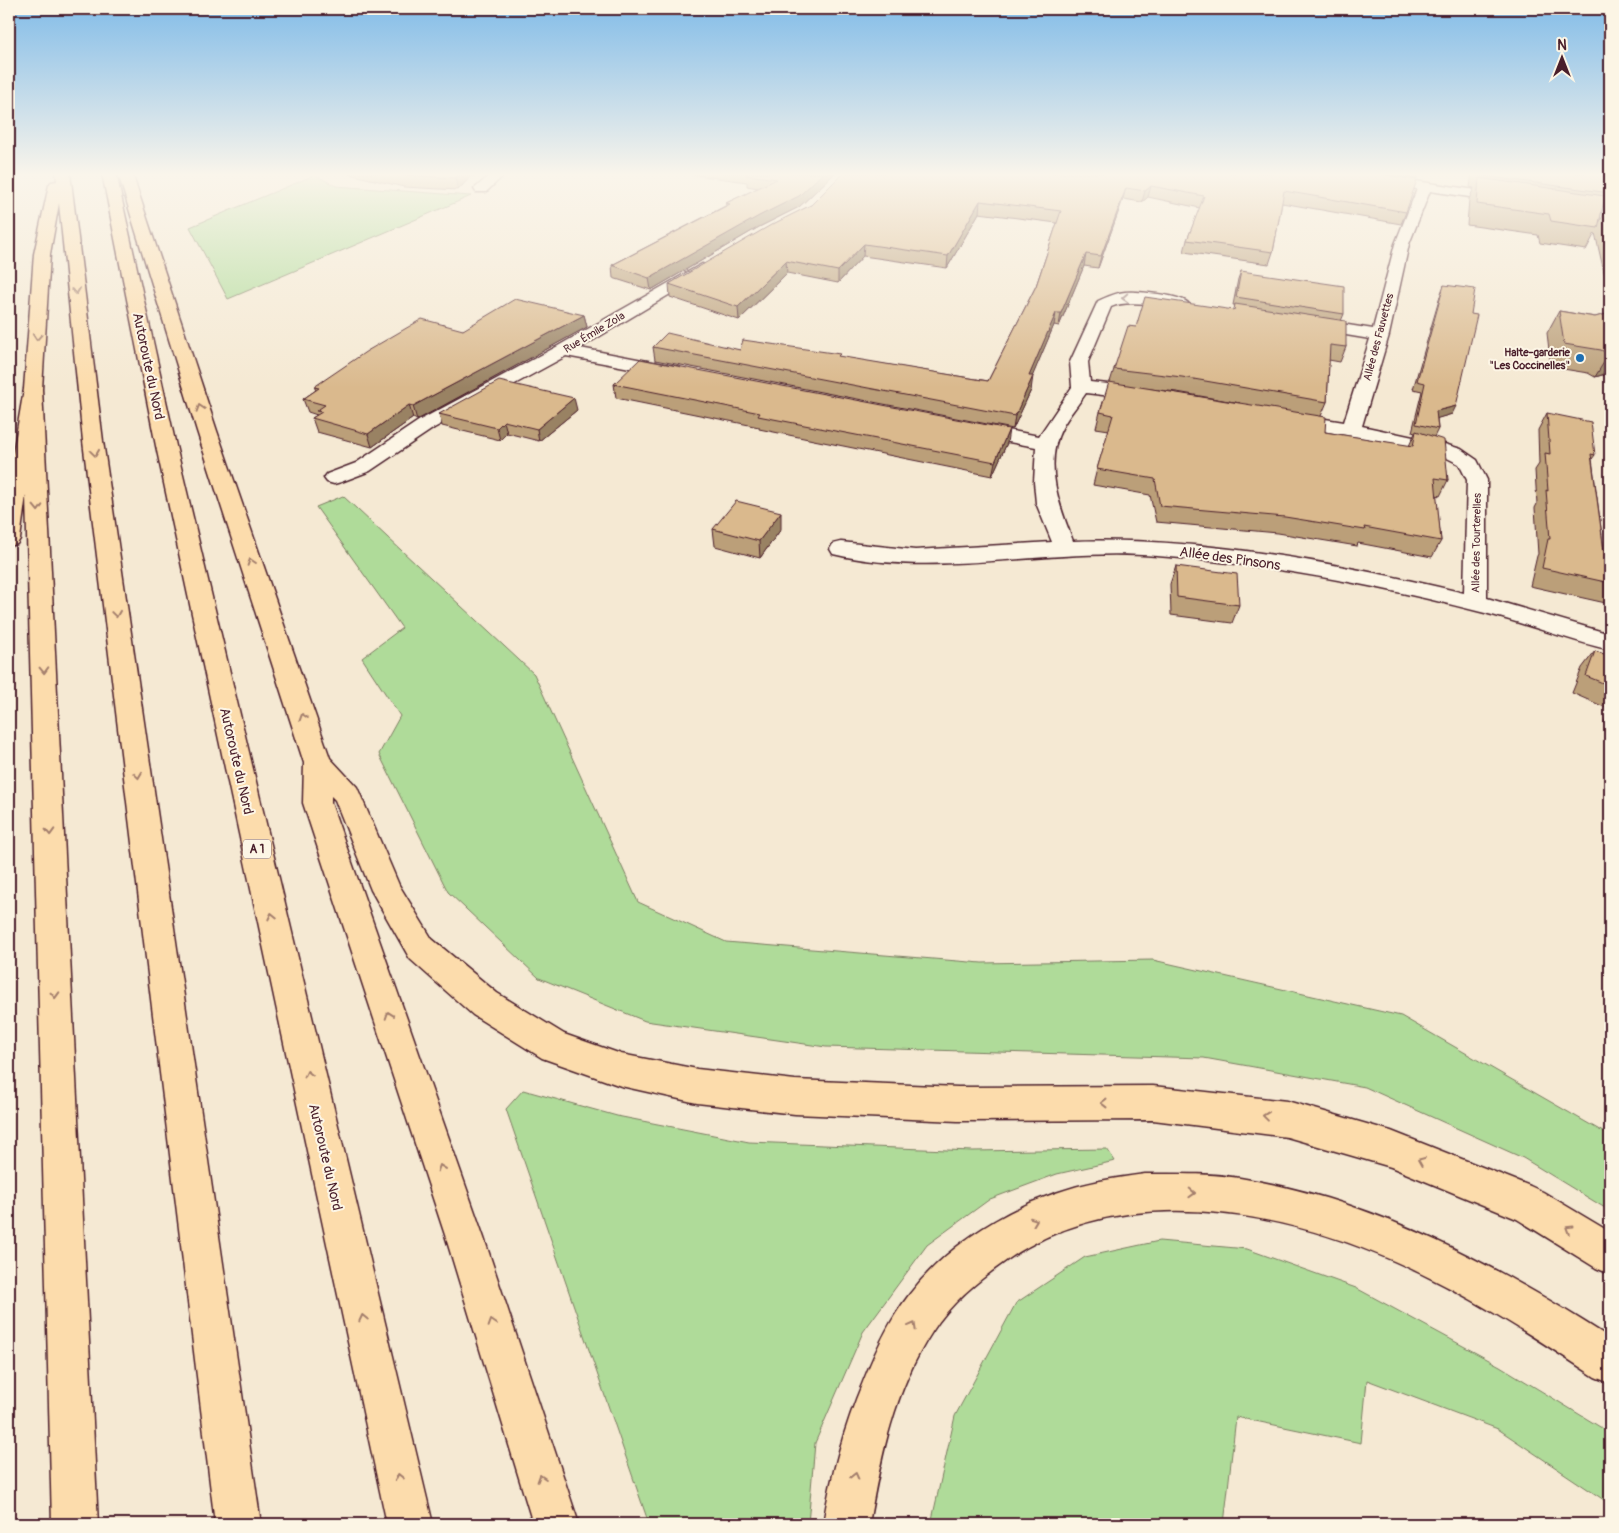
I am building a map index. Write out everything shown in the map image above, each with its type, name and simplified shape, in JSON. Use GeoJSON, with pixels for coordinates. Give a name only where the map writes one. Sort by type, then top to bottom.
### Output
{"type":"FeatureCollection","features":[{"type":"Feature","properties":{"kind":"highway"},"geometry":{"type":"LineString","coordinates":[[9,540],[33,389],[44,245]]}},
{"type":"Feature","properties":{"kind":"highway"},"geometry":{"type":"LineString","coordinates":[[71,245],[93,441],[238,1524]]}},
{"type":"Feature","properties":{"kind":"highway","name":"Autoroute du Nord"},"geometry":{"type":"LineString","coordinates":[[124,245],[168,456],[410,1524]]}},
{"type":"Feature","properties":{"kind":"highway"},"geometry":{"type":"LineString","coordinates":[[148,245],[318,763],[318,803],[465,1238],[556,1524]]}},
{"type":"Feature","properties":{"kind":"highway"},"geometry":{"type":"LineString","coordinates":[[33,389],[74,1524]]}},
{"type":"Feature","properties":{"kind":"highway"},"geometry":{"type":"LineString","coordinates":[[318,763],[347,795],[386,890],[421,949],[485,1004],[554,1048],[621,1070],[697,1086],[795,1097],[958,1104],[1152,1103],[1287,1119],[1391,1149],[1530,1205],[1610,1254]]}},
{"type":"Feature","properties":{"kind":"highway"},"geometry":{"type":"LineString","coordinates":[[846,1524],[852,1487],[868,1420],[890,1366],[918,1316],[953,1276],[997,1240],[1028,1223],[1083,1203],[1121,1194],[1164,1192],[1214,1193],[1268,1202],[1332,1219],[1397,1243],[1460,1272],[1534,1312],[1610,1362]]}},
{"type":"Feature","properties":{"kind":"street","name":"Allée des Fauvettes"},"geometry":{"type":"LineString","coordinates":[[1351,430],[1380,335],[1402,245]]}},
{"type":"Feature","properties":{"kind":"street","name":"Rue Émile Zola"},"geometry":{"type":"LineString","coordinates":[[334,478],[363,467],[428,424],[564,350],[718,260]]}},
{"type":"Feature","properties":{"kind":"street"},"geometry":{"type":"LineString","coordinates":[[1065,548],[1047,503],[1044,482],[1046,444],[1052,428],[1081,387],[1079,362],[1104,304],[1112,299],[1127,297],[1196,306]]}},
{"type":"Feature","properties":{"kind":"street"},"geometry":{"type":"LineString","coordinates":[[1293,321],[1380,335]]}},
{"type":"Feature","properties":{"kind":"street"},"geometry":{"type":"LineString","coordinates":[[564,350],[690,374]]}},
{"type":"Feature","properties":{"kind":"street"},"geometry":{"type":"LineString","coordinates":[[1081,387],[1164,398]]}},
{"type":"Feature","properties":{"kind":"street","name":"Allée des Tourterelles"},"geometry":{"type":"LineString","coordinates":[[1272,416],[1351,430],[1449,451],[1466,460],[1474,470],[1477,480],[1475,602]]}},
{"type":"Feature","properties":{"kind":"street"},"geometry":{"type":"LineString","coordinates":[[951,425],[1046,444]]}},
{"type":"Feature","properties":{"kind":"street","name":"Allée des Pinsons"},"geometry":{"type":"LineString","coordinates":[[841,549],[913,557],[1065,548],[1114,547],[1172,550],[1345,574],[1475,602],[1610,642]]}},
{"type":"Feature","properties":{"kind":"green space"},"geometry":{"type":"Polygon","coordinates":[[[199,245],[356,245],[228,299],[199,245]]]}},
{"type":"Feature","properties":{"kind":"green space"},"geometry":{"type":"Polygon","coordinates":[[[343,496],[534,674],[638,902],[726,942],[982,963],[1153,960],[1401,1016],[1610,1136],[1610,1211],[1523,1158],[1365,1087],[1204,1058],[826,1047],[645,1021],[539,978],[448,892],[379,754],[400,716],[362,658],[402,628],[316,507],[343,496]]]}},
{"type":"Feature","properties":{"kind":"green space"},"geometry":{"type":"Polygon","coordinates":[[[523,1090],[617,1116],[749,1142],[972,1151],[1107,1149],[1115,1161],[1057,1174],[990,1199],[927,1245],[863,1332],[815,1443],[808,1524],[649,1524],[506,1109],[523,1090]]]}},
{"type":"Feature","properties":{"kind":"green space"},"geometry":{"type":"Polygon","coordinates":[[[1159,1241],[1247,1249],[1356,1288],[1500,1366],[1610,1433],[1610,1504],[1498,1429],[1367,1380],[1361,1443],[1236,1417],[1224,1524],[931,1524],[955,1416],[1016,1303],[1085,1257],[1159,1241]]]}},
{"type":"Feature","properties":{"kind":"building"},"geometry":{"type":"Polygon","coordinates":[[[652,245],[708,245],[649,278],[612,265],[652,245]]]}},
{"type":"Feature","properties":{"kind":"building"},"geometry":{"type":"Polygon","coordinates":[[[737,245],[863,245],[838,271],[786,261],[738,307],[669,284],[737,245]]]}},
{"type":"Feature","properties":{"kind":"building"},"geometry":{"type":"Polygon","coordinates":[[[868,245],[955,245],[948,256],[868,245]]]}},
{"type":"Feature","properties":{"kind":"building"},"geometry":{"type":"Polygon","coordinates":[[[1050,245],[1105,245],[1101,256],[1086,254],[1061,313],[1056,313],[1029,376],[1033,376],[1015,416],[653,347],[667,333],[740,350],[743,340],[840,354],[838,356],[988,381],[1036,286],[1050,245]]]}},
{"type":"Feature","properties":{"kind":"building"},"geometry":{"type":"Polygon","coordinates":[[[1220,245],[1274,245],[1273,252],[1220,245]]]}},
{"type":"Feature","properties":{"kind":"building"},"geometry":{"type":"Polygon","coordinates":[[[1241,271],[1344,286],[1344,314],[1236,297],[1241,271]]]}},
{"type":"Feature","properties":{"kind":"building"},"geometry":{"type":"Polygon","coordinates":[[[1444,285],[1475,289],[1471,314],[1477,315],[1456,406],[1436,411],[1438,429],[1416,424],[1425,383],[1417,381],[1444,285]]]}},
{"type":"Feature","properties":{"kind":"building"},"geometry":{"type":"Polygon","coordinates":[[[1145,297],[1234,310],[1235,304],[1346,321],[1346,347],[1330,345],[1327,402],[1182,377],[1114,369],[1128,326],[1136,327],[1145,297]]]}},
{"type":"Feature","properties":{"kind":"building"},"geometry":{"type":"Polygon","coordinates":[[[515,299],[584,315],[413,406],[409,405],[368,434],[312,418],[322,412],[316,411],[325,405],[303,399],[319,388],[314,387],[367,351],[422,319],[463,330],[515,299]]]}},
{"type":"Feature","properties":{"kind":"building"},"geometry":{"type":"Polygon","coordinates":[[[1559,311],[1595,317],[1610,313],[1610,354],[1601,350],[1564,344],[1559,311]]]}},
{"type":"Feature","properties":{"kind":"building"},"geometry":{"type":"Polygon","coordinates":[[[640,359],[1009,429],[995,462],[758,416],[760,413],[614,384],[640,359]]]}},
{"type":"Feature","properties":{"kind":"building"},"geometry":{"type":"Polygon","coordinates":[[[499,381],[574,398],[537,429],[504,421],[497,428],[439,414],[499,381]]]}},
{"type":"Feature","properties":{"kind":"building"},"geometry":{"type":"Polygon","coordinates":[[[1109,382],[1326,417],[1325,432],[1413,446],[1416,431],[1444,440],[1448,480],[1435,478],[1441,541],[1364,527],[1365,530],[1285,517],[1160,506],[1155,479],[1097,469],[1113,415],[1100,412],[1109,382]]]}},
{"type":"Feature","properties":{"kind":"building"},"geometry":{"type":"Polygon","coordinates":[[[1547,413],[1591,422],[1595,455],[1591,454],[1604,551],[1610,552],[1610,583],[1542,568],[1548,539],[1550,539],[1545,453],[1550,454],[1547,413]]]}},
{"type":"Feature","properties":{"kind":"building"},"geometry":{"type":"Polygon","coordinates":[[[736,501],[781,512],[759,541],[713,529],[736,501]]]}},
{"type":"Feature","properties":{"kind":"building"},"geometry":{"type":"Polygon","coordinates":[[[1176,566],[1237,574],[1239,605],[1177,597],[1176,566]]]}},
{"type":"Feature","properties":{"kind":"building"},"geometry":{"type":"Polygon","coordinates":[[[1595,651],[1610,656],[1610,686],[1586,676],[1595,651]]]}},
{"type":"Feature","properties":{"kind":"place","name":"Halte-garderie \"Les Coccinelles\""},"geometry":{"type":"Point","coordinates":[1580,358]}}]}
